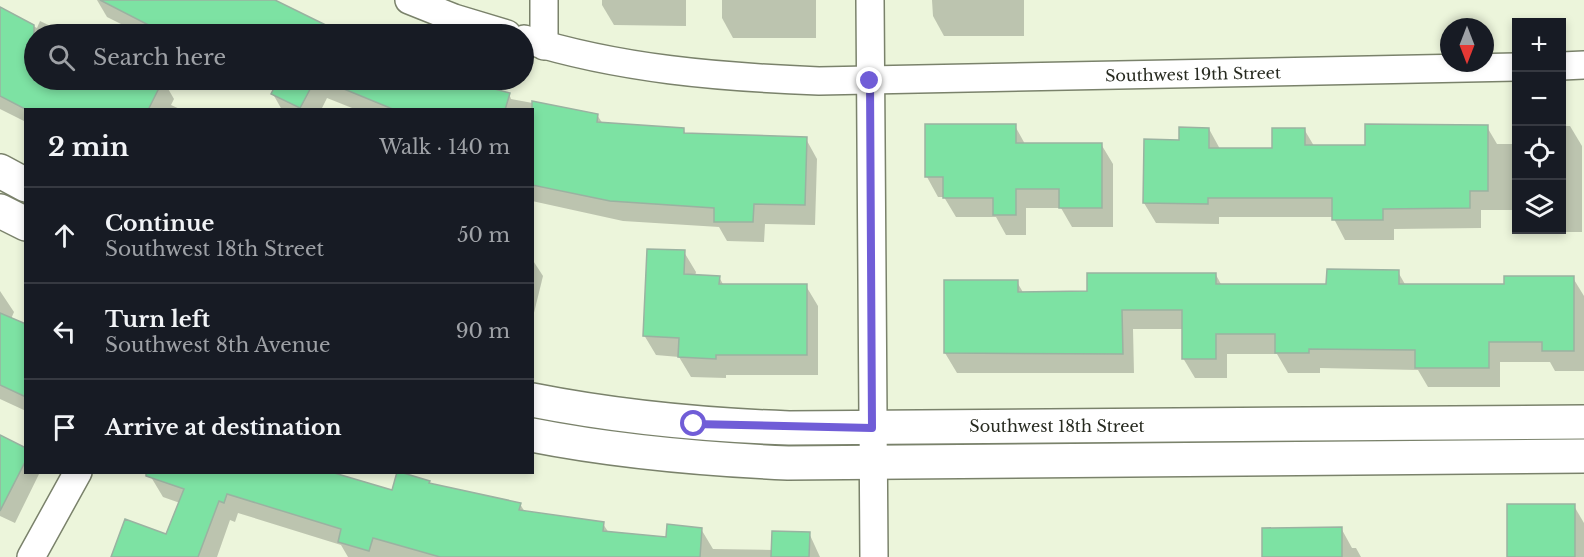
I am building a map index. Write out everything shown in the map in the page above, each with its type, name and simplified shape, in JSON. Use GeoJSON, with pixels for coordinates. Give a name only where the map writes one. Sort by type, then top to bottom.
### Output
{"type":"FeatureCollection","features":[{"type":"Feature","properties":{"kind":"main road"},"geometry":{"type":"LineString","coordinates":[[0,171],[24,184]]}},
{"type":"Feature","properties":{"kind":"main road"},"geometry":{"type":"LineString","coordinates":[[0,211],[24,223]]}},
{"type":"Feature","properties":{"kind":"main road","name":"Southwest 18th Street"},"geometry":{"type":"LineString","coordinates":[[534,400],[601,413],[694,424],[872,428],[1584,422]]}},
{"type":"Feature","properties":{"kind":"main road","name":"Southwest 18th Street"},"geometry":{"type":"LineString","coordinates":[[534,435],[596,448],[692,459],[872,462],[1584,456]]}},
{"type":"Feature","properties":{"kind":"street"},"geometry":{"type":"LineString","coordinates":[[409,0],[474,24]]}},
{"type":"Feature","properties":{"kind":"street"},"geometry":{"type":"LineString","coordinates":[[534,43],[544,0]]}},
{"type":"Feature","properties":{"kind":"street"},"geometry":{"type":"LineString","coordinates":[[870,0],[874,557]]}},
{"type":"Feature","properties":{"kind":"street","name":"Southwest 19th Street"},"geometry":{"type":"LineString","coordinates":[[534,43],[632,64],[721,77],[870,81],[1512,67]]}},
{"type":"Feature","properties":{"kind":"street"},"geometry":{"type":"LineString","coordinates":[[1566,66],[1584,65]]}},
{"type":"Feature","properties":{"kind":"street"},"geometry":{"type":"LineString","coordinates":[[31,557],[77,474]]}},
{"type":"Feature","properties":{"kind":"building"},"geometry":{"type":"Polygon","coordinates":[[[100,0],[275,0],[324,24],[147,24],[100,0]]]}},
{"type":"Feature","properties":{"kind":"building"},"geometry":{"type":"Polygon","coordinates":[[[0,7],[32,24],[24,24],[24,90],[158,90],[149,108],[24,108],[0,96],[0,7]]]}},
{"type":"Feature","properties":{"kind":"building"},"geometry":{"type":"Polygon","coordinates":[[[273,90],[310,90],[300,108],[271,94],[273,90]]]}},
{"type":"Feature","properties":{"kind":"building"},"geometry":{"type":"Polygon","coordinates":[[[346,90],[498,90],[510,93],[506,108],[390,108],[346,90]]]}},
{"type":"Feature","properties":{"kind":"building"},"geometry":{"type":"Polygon","coordinates":[[[532,101],[598,114],[597,122],[684,128],[684,133],[807,137],[805,205],[754,204],[753,222],[714,222],[714,208],[610,201],[534,185],[534,108],[532,108],[532,101]]]}},
{"type":"Feature","properties":{"kind":"building"},"geometry":{"type":"Polygon","coordinates":[[[925,124],[1016,124],[1016,143],[1102,143],[1102,208],[1059,208],[1059,189],[1016,189],[1016,215],[993,215],[993,198],[943,198],[943,177],[925,177],[925,124]]]}},
{"type":"Feature","properties":{"kind":"building"},"geometry":{"type":"Polygon","coordinates":[[[1365,124],[1488,125],[1488,191],[1470,191],[1470,208],[1383,209],[1383,220],[1332,220],[1332,198],[1208,198],[1208,204],[1143,203],[1144,139],[1179,140],[1179,127],[1209,128],[1209,148],[1272,148],[1272,128],[1305,128],[1305,145],[1365,145],[1365,124]]]}},
{"type":"Feature","properties":{"kind":"building"},"geometry":{"type":"Polygon","coordinates":[[[647,249],[685,250],[684,274],[720,276],[719,284],[807,284],[807,355],[716,355],[716,359],[678,357],[679,338],[643,336],[647,249]]]}},
{"type":"Feature","properties":{"kind":"building"},"geometry":{"type":"Polygon","coordinates":[[[1327,269],[1399,270],[1399,284],[1504,284],[1504,276],[1574,276],[1574,351],[1542,351],[1542,342],[1489,342],[1489,368],[1415,368],[1415,350],[1309,349],[1309,353],[1275,353],[1275,334],[1216,334],[1216,359],[1182,359],[1182,310],[1122,310],[1123,354],[944,353],[944,280],[1018,280],[1018,292],[1087,291],[1087,273],[1216,273],[1216,284],[1326,284],[1327,269]]]}},
{"type":"Feature","properties":{"kind":"building"},"geometry":{"type":"Polygon","coordinates":[[[0,313],[24,323],[24,396],[0,385],[0,313]]]}},
{"type":"Feature","properties":{"kind":"building"},"geometry":{"type":"Polygon","coordinates":[[[0,435],[24,447],[24,464],[0,511],[0,435]]]}},
{"type":"Feature","properties":{"kind":"building"},"geometry":{"type":"Polygon","coordinates":[[[146,474],[338,474],[392,490],[396,474],[407,474],[430,481],[429,483],[521,503],[519,510],[604,522],[603,531],[666,537],[667,524],[702,528],[700,557],[440,557],[373,538],[369,551],[338,542],[341,529],[227,494],[224,503],[219,501],[198,557],[111,557],[125,519],[166,534],[184,489],[146,476],[146,474]]]}},
{"type":"Feature","properties":{"kind":"building"},"geometry":{"type":"Polygon","coordinates":[[[1507,504],[1575,504],[1575,557],[1507,557],[1507,504]]]}},
{"type":"Feature","properties":{"kind":"building"},"geometry":{"type":"Polygon","coordinates":[[[1342,527],[1342,557],[1262,557],[1262,528],[1342,527]]]}},
{"type":"Feature","properties":{"kind":"building"},"geometry":{"type":"Polygon","coordinates":[[[772,531],[810,532],[809,557],[771,557],[772,531]]]}},
{"type":"Feature","properties":{"kind":"route"},"geometry":{"type":"LineString","coordinates":[[694,424],[789,428],[872,428],[870,81]]}}]}
